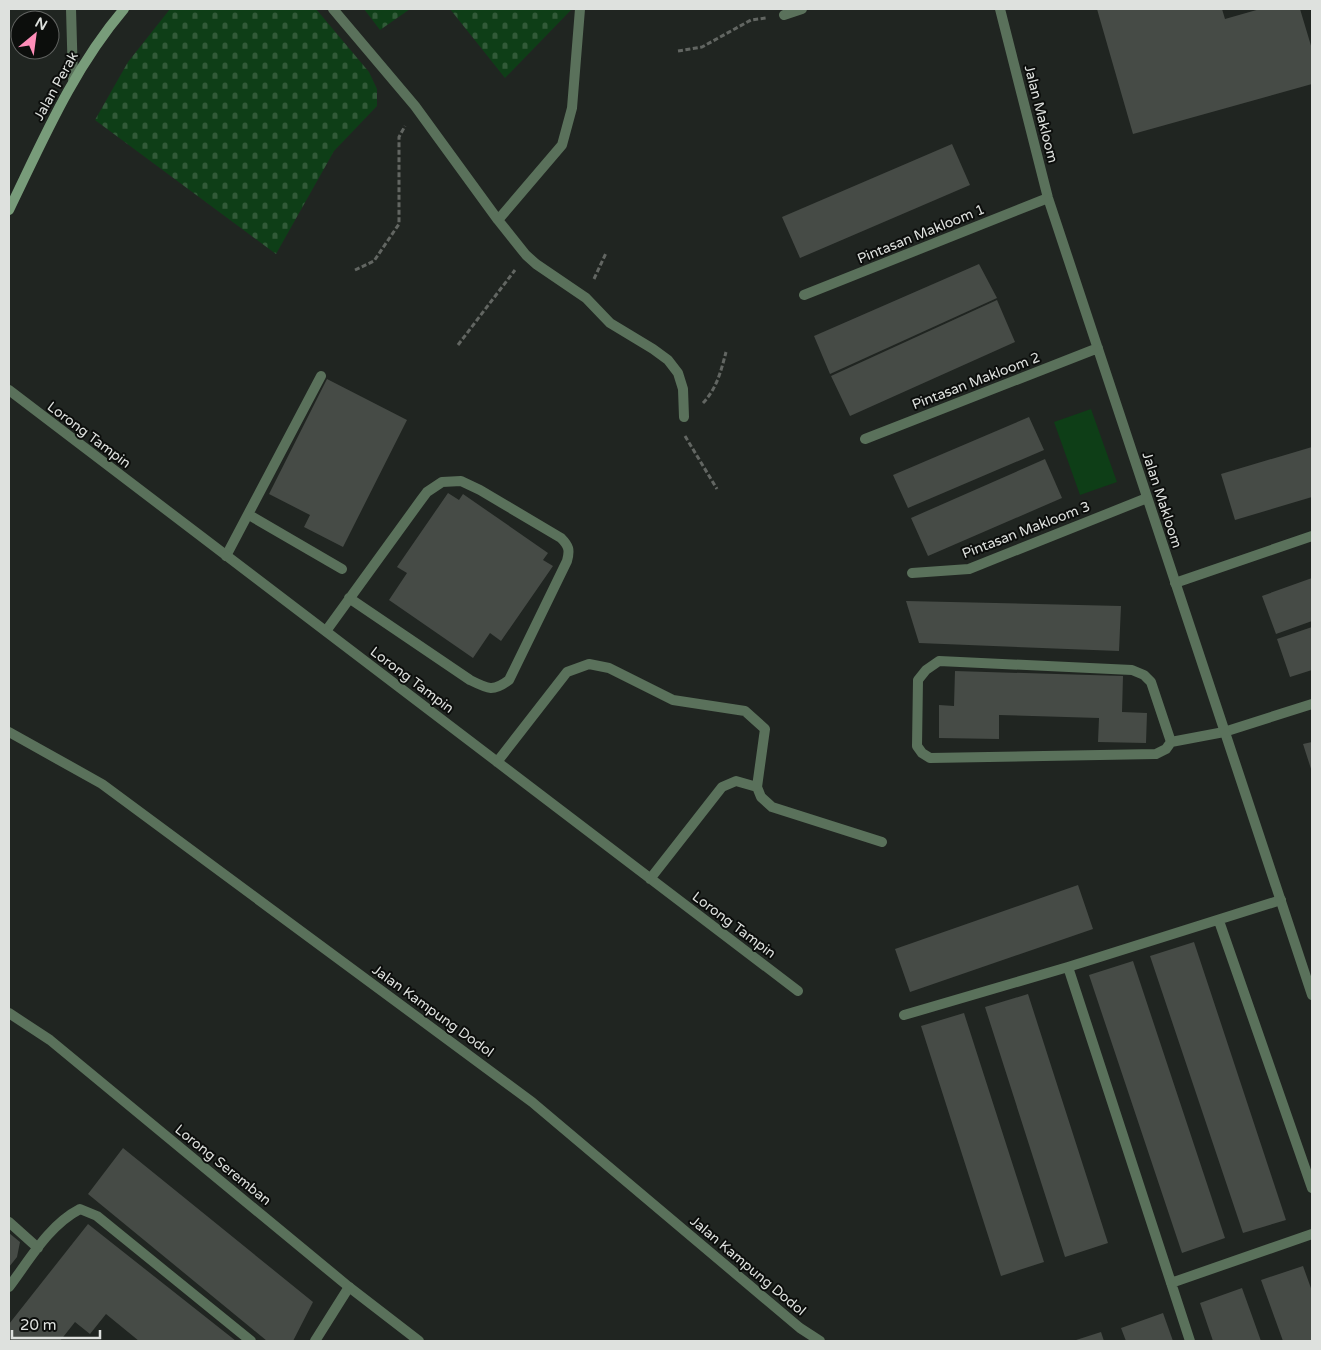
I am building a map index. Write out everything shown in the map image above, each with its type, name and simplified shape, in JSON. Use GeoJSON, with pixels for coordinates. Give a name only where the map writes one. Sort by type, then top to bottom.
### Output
{"type":"FeatureCollection","features":[{"type":"Feature","properties":{"kind":"main road","name":"Jalan Perak"},"geometry":{"type":"LineString","coordinates":[[9,210],[73,80],[103,33],[124,9]]}},
{"type":"Feature","properties":{"kind":"street"},"geometry":{"type":"LineString","coordinates":[[71,9],[73,80]]}},
{"type":"Feature","properties":{"kind":"street"},"geometry":{"type":"LineString","coordinates":[[333,9],[415,106],[498,220],[526,255],[586,298],[610,323],[668,360],[678,373],[684,389],[684,417]]}},
{"type":"Feature","properties":{"kind":"street"},"geometry":{"type":"LineString","coordinates":[[498,220],[562,145],[572,108],[580,9]]}},
{"type":"Feature","properties":{"kind":"street"},"geometry":{"type":"LineString","coordinates":[[784,15],[802,9]]}},
{"type":"Feature","properties":{"kind":"street","name":"Jalan Makloom"},"geometry":{"type":"LineString","coordinates":[[1000,9],[1048,198],[1312,995]]}},
{"type":"Feature","properties":{"kind":"street","name":"Pintasan Makloom 1"},"geometry":{"type":"LineString","coordinates":[[804,295],[1048,198]]}},
{"type":"Feature","properties":{"kind":"street","name":"Pintasan Makloom 2"},"geometry":{"type":"LineString","coordinates":[[865,439],[1098,348]]}},
{"type":"Feature","properties":{"kind":"street"},"geometry":{"type":"LineString","coordinates":[[226,556],[321,376]]}},
{"type":"Feature","properties":{"kind":"street","name":"Lorong Tampin"},"geometry":{"type":"LineString","coordinates":[[9,390],[798,991]]}},
{"type":"Feature","properties":{"kind":"street"},"geometry":{"type":"LineString","coordinates":[[326,632],[349,598],[427,492],[442,482],[461,481],[480,490],[561,538],[568,545],[567,561],[509,680],[499,687],[487,689],[470,680],[349,598]]}},
{"type":"Feature","properties":{"kind":"street","name":"Pintasan Makloom 3"},"geometry":{"type":"LineString","coordinates":[[912,573],[969,569],[1147,498]]}},
{"type":"Feature","properties":{"kind":"street"},"geometry":{"type":"LineString","coordinates":[[249,515],[342,569]]}},
{"type":"Feature","properties":{"kind":"street"},"geometry":{"type":"LineString","coordinates":[[1175,583],[1312,536]]}},
{"type":"Feature","properties":{"kind":"street"},"geometry":{"type":"LineString","coordinates":[[1171,742],[1151,682],[1144,675],[1132,670],[939,661],[926,670],[918,680],[918,746],[922,753],[930,758],[1156,754],[1166,750],[1171,742],[1224,732],[1312,704]]}},
{"type":"Feature","properties":{"kind":"street"},"geometry":{"type":"LineString","coordinates":[[497,762],[567,672],[589,664],[609,668],[673,700],[746,711],[765,729],[757,787],[761,797],[772,807],[882,842]]}},
{"type":"Feature","properties":{"kind":"street","name":"Jalan Kampung Dodol"},"geometry":{"type":"LineString","coordinates":[[9,732],[102,784],[532,1102],[800,1328],[820,1341]]}},
{"type":"Feature","properties":{"kind":"street"},"geometry":{"type":"LineString","coordinates":[[650,879],[722,788],[736,781],[757,787]]}},
{"type":"Feature","properties":{"kind":"street"},"geometry":{"type":"LineString","coordinates":[[904,1015],[1068,967],[1281,900]]}},
{"type":"Feature","properties":{"kind":"street"},"geometry":{"type":"LineString","coordinates":[[1219,920],[1312,1188]]}},
{"type":"Feature","properties":{"kind":"street"},"geometry":{"type":"LineString","coordinates":[[1068,967],[1190,1341]]}},
{"type":"Feature","properties":{"kind":"street","name":"Lorong Seremban"},"geometry":{"type":"LineString","coordinates":[[9,1013],[50,1040],[349,1287],[419,1341]]}},
{"type":"Feature","properties":{"kind":"street"},"geometry":{"type":"LineString","coordinates":[[9,1288],[51,1231],[67,1216],[80,1209],[97,1216],[251,1341]]}},
{"type":"Feature","properties":{"kind":"street"},"geometry":{"type":"LineString","coordinates":[[9,1222],[38,1248]]}},
{"type":"Feature","properties":{"kind":"street"},"geometry":{"type":"LineString","coordinates":[[1171,1283],[1312,1234]]}},
{"type":"Feature","properties":{"kind":"street"},"geometry":{"type":"LineString","coordinates":[[315,1341],[349,1287]]}},
{"type":"Feature","properties":{"kind":"path"},"geometry":{"type":"LineString","coordinates":[[678,51],[702,47],[751,20],[784,15]]}},
{"type":"Feature","properties":{"kind":"path"},"geometry":{"type":"LineString","coordinates":[[355,270],[374,261],[400,224],[399,137],[415,106]]}},
{"type":"Feature","properties":{"kind":"path"},"geometry":{"type":"LineString","coordinates":[[586,298],[606,254]]}},
{"type":"Feature","properties":{"kind":"path"},"geometry":{"type":"LineString","coordinates":[[458,345],[526,255]]}},
{"type":"Feature","properties":{"kind":"path"},"geometry":{"type":"LineString","coordinates":[[717,488],[685,437],[683,430],[684,417],[702,404],[712,393],[726,352]]}},
{"type":"Feature","properties":{"kind":"green space"},"geometry":{"type":"Polygon","coordinates":[[[170,9],[316,9],[369,72],[377,89],[377,106],[334,151],[276,254],[95,120],[128,62],[170,9]]]}},
{"type":"Feature","properties":{"kind":"green space"},"geometry":{"type":"Polygon","coordinates":[[[364,9],[410,9],[380,30],[364,9]]]}},
{"type":"Feature","properties":{"kind":"green space"},"geometry":{"type":"Polygon","coordinates":[[[450,9],[572,9],[505,78],[450,9]]]}},
{"type":"Feature","properties":{"kind":"green space"},"geometry":{"type":"Polygon","coordinates":[[[1091,409],[1117,482],[1080,495],[1054,422],[1091,409]]]}},
{"type":"Feature","properties":{"kind":"building"},"geometry":{"type":"Polygon","coordinates":[[[1097,9],[1222,9],[1225,19],[1260,9],[1300,9],[1312,49],[1312,84],[1133,134],[1097,9]]]}},
{"type":"Feature","properties":{"kind":"building"},"geometry":{"type":"Polygon","coordinates":[[[952,144],[970,185],[800,258],[782,217],[952,144]]]}},
{"type":"Feature","properties":{"kind":"building"},"geometry":{"type":"Polygon","coordinates":[[[979,264],[997,298],[830,374],[814,336],[979,264]]]}},
{"type":"Feature","properties":{"kind":"building"},"geometry":{"type":"Polygon","coordinates":[[[997,300],[1015,342],[850,416],[831,376],[997,300]]]}},
{"type":"Feature","properties":{"kind":"building"},"geometry":{"type":"Polygon","coordinates":[[[327,379],[407,420],[343,547],[304,527],[310,515],[269,494],[327,379]]]}},
{"type":"Feature","properties":{"kind":"building"},"geometry":{"type":"Polygon","coordinates":[[[1029,417],[1044,450],[908,508],[893,475],[1029,417]]]}},
{"type":"Feature","properties":{"kind":"building"},"geometry":{"type":"Polygon","coordinates":[[[1312,447],[1312,497],[1235,520],[1221,474],[1312,447]]]}},
{"type":"Feature","properties":{"kind":"building"},"geometry":{"type":"Polygon","coordinates":[[[1045,459],[1062,498],[928,556],[911,518],[1045,459]]]}},
{"type":"Feature","properties":{"kind":"building"},"geometry":{"type":"Polygon","coordinates":[[[448,493],[459,500],[463,494],[548,553],[543,560],[553,566],[501,641],[490,633],[473,658],[389,600],[407,573],[397,567],[448,493]]]}},
{"type":"Feature","properties":{"kind":"building"},"geometry":{"type":"Polygon","coordinates":[[[1312,578],[1312,621],[1276,634],[1262,596],[1312,578]]]}},
{"type":"Feature","properties":{"kind":"building"},"geometry":{"type":"Polygon","coordinates":[[[906,601],[1121,606],[1119,651],[919,643],[906,601]]]}},
{"type":"Feature","properties":{"kind":"building"},"geometry":{"type":"Polygon","coordinates":[[[1312,627],[1312,670],[1290,677],[1277,639],[1312,627]]]}},
{"type":"Feature","properties":{"kind":"building"},"geometry":{"type":"Polygon","coordinates":[[[955,671],[1123,676],[1122,712],[1147,713],[1146,743],[1098,742],[1099,718],[999,715],[999,739],[939,738],[939,705],[954,706],[955,671]]]}},
{"type":"Feature","properties":{"kind":"building"},"geometry":{"type":"Polygon","coordinates":[[[1312,742],[1312,772],[1303,744],[1312,742]]]}},
{"type":"Feature","properties":{"kind":"building"},"geometry":{"type":"Polygon","coordinates":[[[1078,885],[1093,929],[910,992],[895,949],[1078,885]]]}},
{"type":"Feature","properties":{"kind":"building"},"geometry":{"type":"Polygon","coordinates":[[[1194,942],[1286,1220],[1243,1233],[1150,956],[1194,942]]]}},
{"type":"Feature","properties":{"kind":"building"},"geometry":{"type":"Polygon","coordinates":[[[1133,961],[1225,1238],[1182,1253],[1089,975],[1133,961]]]}},
{"type":"Feature","properties":{"kind":"building"},"geometry":{"type":"Polygon","coordinates":[[[1028,994],[1108,1243],[1065,1257],[985,1007],[1028,994]]]}},
{"type":"Feature","properties":{"kind":"building"},"geometry":{"type":"Polygon","coordinates":[[[964,1013],[1044,1262],[1001,1276],[921,1026],[964,1013]]]}},
{"type":"Feature","properties":{"kind":"building"},"geometry":{"type":"Polygon","coordinates":[[[123,1148],[313,1302],[293,1341],[267,1341],[88,1194],[123,1148]]]}},
{"type":"Feature","properties":{"kind":"building"},"geometry":{"type":"Polygon","coordinates":[[[88,1224],[236,1341],[139,1341],[106,1314],[90,1334],[75,1322],[60,1341],[9,1341],[9,1324],[88,1224]]]}},
{"type":"Feature","properties":{"kind":"building"},"geometry":{"type":"Polygon","coordinates":[[[9,1233],[20,1242],[17,1257],[9,1267],[9,1233]]]}},
{"type":"Feature","properties":{"kind":"building"},"geometry":{"type":"Polygon","coordinates":[[[1303,1266],[1312,1291],[1312,1341],[1283,1341],[1261,1280],[1303,1266]]]}},
{"type":"Feature","properties":{"kind":"building"},"geometry":{"type":"Polygon","coordinates":[[[1242,1288],[1261,1341],[1213,1341],[1200,1303],[1242,1288]]]}},
{"type":"Feature","properties":{"kind":"building"},"geometry":{"type":"Polygon","coordinates":[[[1163,1313],[1173,1341],[1126,1341],[1121,1328],[1163,1313]]]}},
{"type":"Feature","properties":{"kind":"building"},"geometry":{"type":"Polygon","coordinates":[[[1101,1332],[1104,1341],[1073,1341],[1101,1332]]]}}]}
